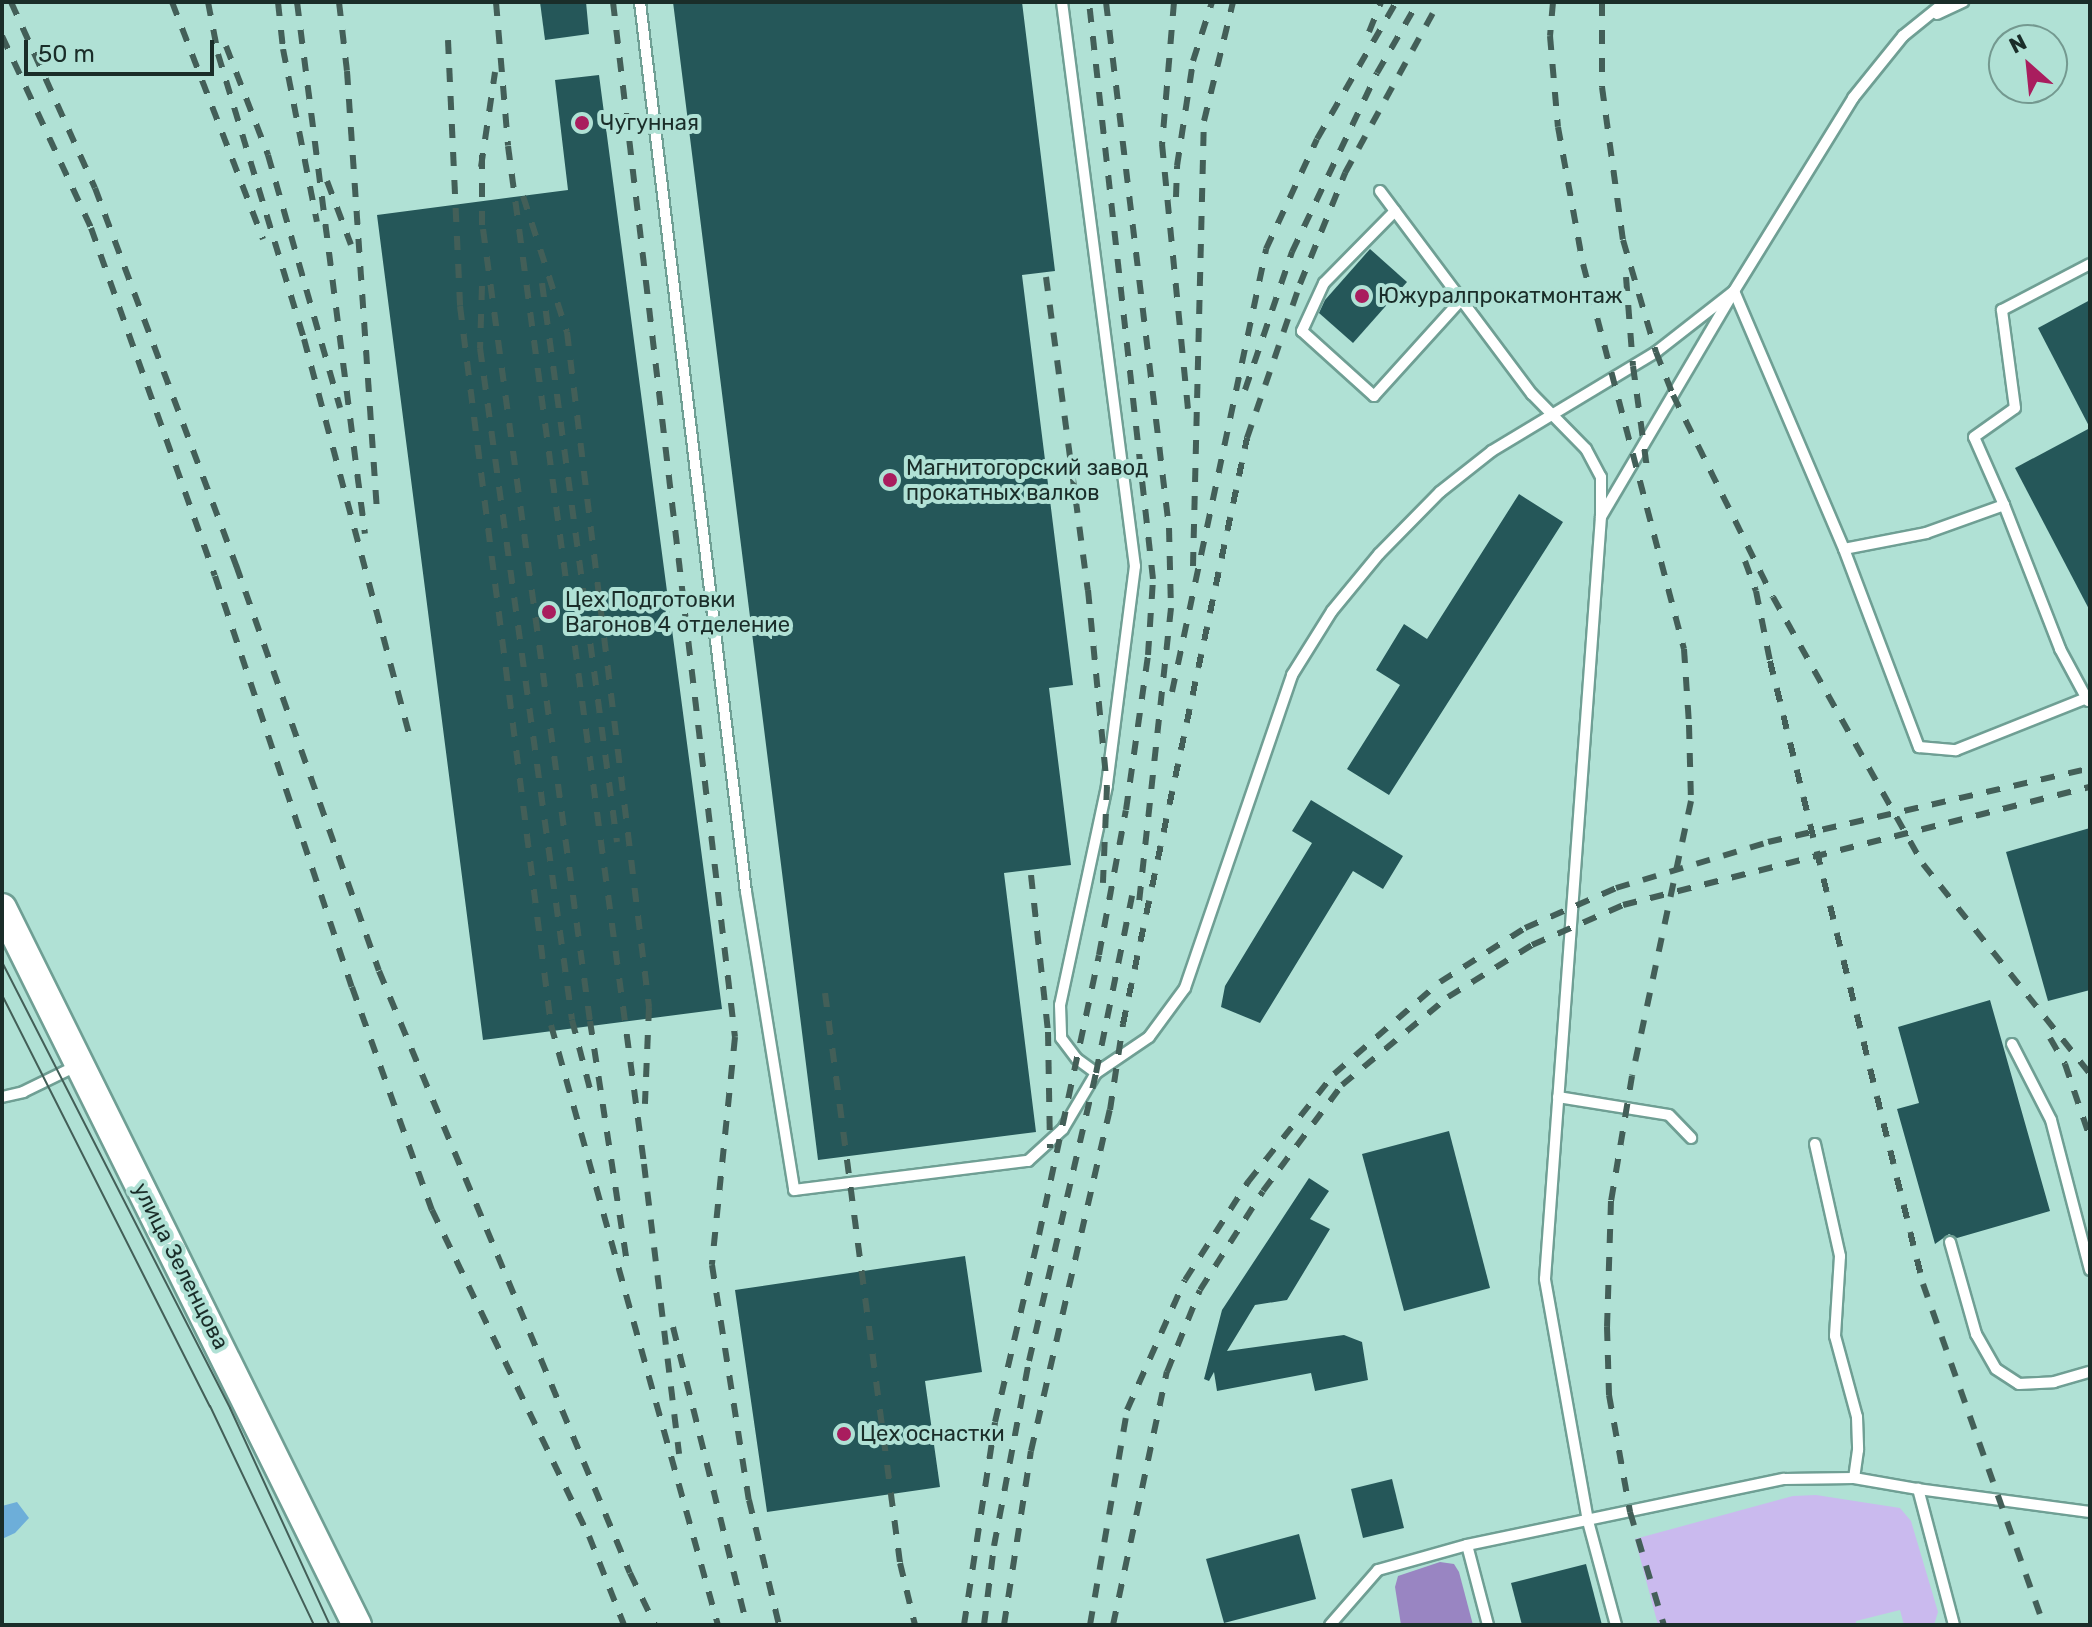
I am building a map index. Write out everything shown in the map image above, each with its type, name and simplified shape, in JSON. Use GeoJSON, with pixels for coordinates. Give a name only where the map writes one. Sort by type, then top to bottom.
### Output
{"type":"FeatureCollection","features":[{"type":"Feature","properties":{"kind":"main road","name":"улица Зеленцова"},"geometry":{"type":"LineString","coordinates":[[2,908],[353,1624]]}},
{"type":"Feature","properties":{"kind":"lane"},"geometry":{"type":"LineString","coordinates":[[640,2],[746,892],[794,1190],[1028,1161],[1063,1129],[1096,1073],[1149,1037],[1185,988],[1292,675],[1332,611],[1379,554],[1440,492],[1492,451],[1656,352],[1734,291]]}},
{"type":"Feature","properties":{"kind":"lane"},"geometry":{"type":"LineString","coordinates":[[1062,2],[1135,566],[1107,786],[1060,1005],[1061,1038],[1077,1059],[1096,1073]]}},
{"type":"Feature","properties":{"kind":"lane"},"geometry":{"type":"LineString","coordinates":[[1601,517],[1734,291],[1853,98],[1903,36],[1945,2]]}},
{"type":"Feature","properties":{"kind":"lane"},"geometry":{"type":"LineString","coordinates":[[1921,21],[1963,2]]}},
{"type":"Feature","properties":{"kind":"lane"},"geometry":{"type":"LineString","coordinates":[[1380,191],[1550,415],[1586,449],[1601,477],[1601,517],[1545,1279],[1588,1521],[1616,1625]]}},
{"type":"Feature","properties":{"kind":"lane"},"geometry":{"type":"LineString","coordinates":[[1395,211],[1324,283],[1302,331],[1374,396],[1461,300]]}},
{"type":"Feature","properties":{"kind":"lane"},"geometry":{"type":"LineString","coordinates":[[1734,291],[1844,549],[1919,747],[1956,750],[2088,701],[2060,649],[1974,437],[2015,408],[2002,310],[2090,264]]}},
{"type":"Feature","properties":{"kind":"lane"},"geometry":{"type":"LineString","coordinates":[[1844,549],[1926,533],[2004,505]]}},
{"type":"Feature","properties":{"kind":"lane"},"geometry":{"type":"LineString","coordinates":[[2012,1044],[2051,1120],[2090,1270]]}},
{"type":"Feature","properties":{"kind":"lane"},"geometry":{"type":"LineString","coordinates":[[2,1097],[23,1092],[80,1064]]}},
{"type":"Feature","properties":{"kind":"lane"},"geometry":{"type":"LineString","coordinates":[[1558,1097],[1669,1115],[1691,1138]]}},
{"type":"Feature","properties":{"kind":"lane"},"geometry":{"type":"LineString","coordinates":[[1815,1144],[1840,1256],[1835,1336],[1857,1417],[1858,1450],[1854,1478]]}},
{"type":"Feature","properties":{"kind":"lane"},"geometry":{"type":"LineString","coordinates":[[1950,1242],[1976,1334],[1996,1369],[2019,1384],[2054,1382],[2090,1372]]}},
{"type":"Feature","properties":{"kind":"lane"},"geometry":{"type":"LineString","coordinates":[[1330,1625],[1378,1570],[1467,1545],[1784,1479],[1854,1478],[2090,1512]]}},
{"type":"Feature","properties":{"kind":"lane"},"geometry":{"type":"LineString","coordinates":[[1918,1489],[1954,1625]]}},
{"type":"Feature","properties":{"kind":"lane"},"geometry":{"type":"LineString","coordinates":[[1467,1545],[1488,1625]]}},
{"type":"Feature","properties":{"kind":"shaded area"},"geometry":{"type":"Polygon","coordinates":[[[1816,1495],[1900,1508],[1911,1521],[1938,1612],[1934,1625],[1904,1625],[1900,1610],[1856,1621],[1856,1625],[1658,1625],[1635,1539],[1793,1496],[1816,1495]]]}},
{"type":"Feature","properties":{"kind":"shaded area"},"geometry":{"type":"Polygon","coordinates":[[[1440,1562],[1454,1564],[1459,1572],[1473,1625],[1401,1625],[1395,1587],[1398,1576],[1440,1562]]]}},
{"type":"Feature","properties":{"kind":"water"},"geometry":{"type":"Polygon","coordinates":[[[17,1502],[29,1518],[15,1533],[2,1539],[2,1506],[17,1502]]]}},
{"type":"Feature","properties":{"kind":"building"},"geometry":{"type":"Polygon","coordinates":[[[540,2],[586,2],[589,34],[545,40],[540,2]]]}},
{"type":"Feature","properties":{"kind":"building","name":"Магнитогорский завод прокатных валков"},"geometry":{"type":"Polygon","coordinates":[[[673,2],[1022,2],[1055,271],[1022,275],[1073,685],[1049,688],[1071,865],[1004,873],[1036,1132],[818,1160],[673,2]]]}},
{"type":"Feature","properties":{"kind":"building","name":"Цех Подготовки Вагонов 4 отделение"},"geometry":{"type":"Polygon","coordinates":[[[599,75],[722,1009],[483,1040],[377,215],[568,190],[555,80],[599,75]]]}},
{"type":"Feature","properties":{"kind":"building","name":"Южуралпрокатмонтаж"},"geometry":{"type":"Polygon","coordinates":[[[1370,249],[1407,282],[1353,343],[1319,313],[1325,300],[1370,249]]]}},
{"type":"Feature","properties":{"kind":"building"},"geometry":{"type":"Polygon","coordinates":[[[2090,300],[2090,428],[2038,328],[2090,300]]]}},
{"type":"Feature","properties":{"kind":"building"},"geometry":{"type":"Polygon","coordinates":[[[2090,428],[2090,611],[2015,468],[2090,428]]]}},
{"type":"Feature","properties":{"kind":"building"},"geometry":{"type":"Polygon","coordinates":[[[1519,494],[1563,522],[1389,795],[1347,769],[1400,685],[1376,670],[1404,624],[1427,639],[1519,494]]]}},
{"type":"Feature","properties":{"kind":"building"},"geometry":{"type":"Polygon","coordinates":[[[1311,800],[1403,856],[1383,889],[1353,871],[1260,1023],[1221,1007],[1225,986],[1312,843],[1292,831],[1311,800]]]}},
{"type":"Feature","properties":{"kind":"building"},"geometry":{"type":"Polygon","coordinates":[[[2090,828],[2090,990],[2048,1001],[2006,852],[2090,828]]]}},
{"type":"Feature","properties":{"kind":"building"},"geometry":{"type":"Polygon","coordinates":[[[1990,1000],[2050,1211],[1957,1238],[1949,1234],[1935,1244],[1897,1109],[1919,1103],[1898,1027],[1990,1000]]]}},
{"type":"Feature","properties":{"kind":"building"},"geometry":{"type":"Polygon","coordinates":[[[1449,1131],[1490,1288],[1404,1311],[1362,1154],[1449,1131]]]}},
{"type":"Feature","properties":{"kind":"building"},"geometry":{"type":"Polygon","coordinates":[[[1309,1178],[1329,1191],[1310,1219],[1330,1229],[1287,1300],[1255,1305],[1227,1351],[1344,1335],[1362,1342],[1368,1380],[1315,1391],[1311,1373],[1217,1391],[1214,1372],[1209,1381],[1204,1379],[1222,1310],[1309,1178]]]}},
{"type":"Feature","properties":{"kind":"building","name":"Цех оснастки"},"geometry":{"type":"Polygon","coordinates":[[[965,1256],[982,1372],[925,1381],[940,1487],[767,1512],[735,1290],[965,1256]]]}},
{"type":"Feature","properties":{"kind":"building"},"geometry":{"type":"Polygon","coordinates":[[[1392,1479],[1404,1528],[1363,1538],[1351,1489],[1392,1479]]]}},
{"type":"Feature","properties":{"kind":"building"},"geometry":{"type":"Polygon","coordinates":[[[1299,1534],[1316,1599],[1224,1623],[1206,1559],[1299,1534]]]}},
{"type":"Feature","properties":{"kind":"building"},"geometry":{"type":"Polygon","coordinates":[[[1586,1564],[1602,1625],[1522,1625],[1511,1583],[1586,1564]]]}},
{"type":"Feature","properties":{"kind":"tram line"},"geometry":{"type":"LineString","coordinates":[[2,962],[230,1408],[330,1625]]}},
{"type":"Feature","properties":{"kind":"tram line"},"geometry":{"type":"LineString","coordinates":[[2,995],[210,1406],[314,1625]]}},
{"type":"Feature","properties":{"kind":"railway"},"geometry":{"type":"LineString","coordinates":[[11,2],[95,188],[236,565],[379,971],[630,1573],[655,1625]]}},
{"type":"Feature","properties":{"kind":"railway"},"geometry":{"type":"LineString","coordinates":[[172,2],[263,239]]}},
{"type":"Feature","properties":{"kind":"railway"},"geometry":{"type":"LineString","coordinates":[[208,2],[218,54],[304,339],[410,736]]}},
{"type":"Feature","properties":{"kind":"railway"},"geometry":{"type":"LineString","coordinates":[[278,2],[283,49],[317,222]]}},
{"type":"Feature","properties":{"kind":"railway"},"geometry":{"type":"LineString","coordinates":[[297,2],[365,534]]}},
{"type":"Feature","properties":{"kind":"railway"},"geometry":{"type":"LineString","coordinates":[[339,2],[347,71],[377,515]]}},
{"type":"Feature","properties":{"kind":"railway"},"geometry":{"type":"LineString","coordinates":[[496,2],[508,146],[644,1164],[679,1454]]}},
{"type":"Feature","properties":{"kind":"railway"},"geometry":{"type":"LineString","coordinates":[[613,2],[735,1037],[712,1265],[749,1500],[779,1625]]}},
{"type":"Feature","properties":{"kind":"railway"},"geometry":{"type":"LineString","coordinates":[[964,1625],[995,1422],[1099,955],[1126,810],[1148,655],[1153,579],[1089,2]]}},
{"type":"Feature","properties":{"kind":"railway"},"geometry":{"type":"LineString","coordinates":[[1106,2],[1169,528],[1171,608],[1138,912]]}},
{"type":"Feature","properties":{"kind":"railway"},"geometry":{"type":"LineString","coordinates":[[1174,2],[1162,144],[1188,409]]}},
{"type":"Feature","properties":{"kind":"railway"},"geometry":{"type":"LineString","coordinates":[[1176,197],[1177,166],[1193,61],[1212,2]]}},
{"type":"Feature","properties":{"kind":"railway"},"geometry":{"type":"LineString","coordinates":[[1193,566],[1204,121],[1233,2]]}},
{"type":"Feature","properties":{"kind":"railway"},"geometry":{"type":"LineString","coordinates":[[1369,32],[1381,2]]}},
{"type":"Feature","properties":{"kind":"railway"},"geometry":{"type":"LineString","coordinates":[[1172,692],[1266,249],[1317,139],[1396,2]]}},
{"type":"Feature","properties":{"kind":"railway"},"geometry":{"type":"LineString","coordinates":[[1245,390],[1292,252],[1377,73],[1418,2]]}},
{"type":"Feature","properties":{"kind":"railway"},"geometry":{"type":"LineString","coordinates":[[1004,1625],[1031,1451],[1110,1110],[1123,1024],[1247,438],[1300,284],[1345,173],[1439,2]]}},
{"type":"Feature","properties":{"kind":"railway"},"geometry":{"type":"LineString","coordinates":[[1553,2],[1550,36],[1558,127],[1583,264],[1684,649],[1691,801],[1632,1076],[1611,1201],[1607,1327],[1609,1395],[1630,1512],[1664,1625]]}},
{"type":"Feature","properties":{"kind":"railway"},"geometry":{"type":"LineString","coordinates":[[1602,2],[1602,87],[1623,240],[1656,352],[1673,395],[1773,597],[1923,864],[2090,1074]]}},
{"type":"Feature","properties":{"kind":"railway"},"geometry":{"type":"LineString","coordinates":[[2,36],[91,228],[215,576],[352,987],[432,1210],[589,1536],[624,1625]]}},
{"type":"Feature","properties":{"kind":"railway"},"geometry":{"type":"LineString","coordinates":[[448,40],[460,306],[551,1025],[718,1625]]}},
{"type":"Feature","properties":{"kind":"railway"},"geometry":{"type":"LineString","coordinates":[[226,46],[268,155],[340,408]]}},
{"type":"Feature","properties":{"kind":"railway"},"geometry":{"type":"LineString","coordinates":[[481,167],[495,72]]}},
{"type":"Feature","properties":{"kind":"railway"},"geometry":{"type":"LineString","coordinates":[[482,155],[482,238]]}},
{"type":"Feature","properties":{"kind":"railway"},"geometry":{"type":"LineString","coordinates":[[327,181],[351,245]]}},
{"type":"Feature","properties":{"kind":"railway"},"geometry":{"type":"LineString","coordinates":[[523,196],[567,332],[649,1007],[645,1104]]}},
{"type":"Feature","properties":{"kind":"railway"},"geometry":{"type":"LineString","coordinates":[[483,229],[590,1021],[627,1263]]}},
{"type":"Feature","properties":{"kind":"railway"},"geometry":{"type":"LineString","coordinates":[[1046,277],[1088,590],[1107,786],[1103,883]]}},
{"type":"Feature","properties":{"kind":"railway"},"geometry":{"type":"LineString","coordinates":[[1626,277],[1633,366],[1648,475]]}},
{"type":"Feature","properties":{"kind":"railway"},"geometry":{"type":"LineString","coordinates":[[542,283],[617,842]]}},
{"type":"Feature","properties":{"kind":"railway"},"geometry":{"type":"LineString","coordinates":[[482,286],[480,348],[572,1020],[590,1089]]}},
{"type":"Feature","properties":{"kind":"railway"},"geometry":{"type":"LineString","coordinates":[[1745,561],[1756,591],[1770,661],[1923,1284],[2044,1625]]}},
{"type":"Feature","properties":{"kind":"railway"},"geometry":{"type":"LineString","coordinates":[[1090,1625],[1127,1410],[1185,1280],[1248,1182],[1334,1074],[1440,982],[1525,928],[1616,888],[1768,842],[2090,768]]}},
{"type":"Feature","properties":{"kind":"railway"},"geometry":{"type":"LineString","coordinates":[[1113,1625],[1167,1372],[1200,1290],[1263,1191],[1342,1085],[1448,997],[1532,945],[1623,905],[2090,787]]}},
{"type":"Feature","properties":{"kind":"railway"},"geometry":{"type":"LineString","coordinates":[[1031,875],[1048,1032],[1050,1148]]}},
{"type":"Feature","properties":{"kind":"railway"},"geometry":{"type":"LineString","coordinates":[[984,1625],[994,1546],[1029,1361],[1096,1073],[1132,896]]}},
{"type":"Feature","properties":{"kind":"railway"},"geometry":{"type":"LineString","coordinates":[[825,993],[900,1563],[915,1625]]}},
{"type":"Feature","properties":{"kind":"railway"},"geometry":{"type":"LineString","coordinates":[[2050,1038],[2065,1064],[2090,1138]]}},
{"type":"Feature","properties":{"kind":"railway"},"geometry":{"type":"LineString","coordinates":[[673,1327],[747,1625]]}},
{"type":"Feature","properties":{"kind":"place","name":"Чугунная"},"geometry":{"type":"Point","coordinates":[582,123]}},
{"type":"Feature","properties":{"kind":"place","name":"Южуралпрокатмонтаж"},"geometry":{"type":"Point","coordinates":[1362,296]}},
{"type":"Feature","properties":{"kind":"place","name":"Магнитогорский завод прокатных валков"},"geometry":{"type":"Point","coordinates":[890,480]}},
{"type":"Feature","properties":{"kind":"place","name":"Цех Подготовки Вагонов 4 отделение"},"geometry":{"type":"Point","coordinates":[549,612]}},
{"type":"Feature","properties":{"kind":"place","name":"Цех оснастки"},"geometry":{"type":"Point","coordinates":[844,1434]}}]}
